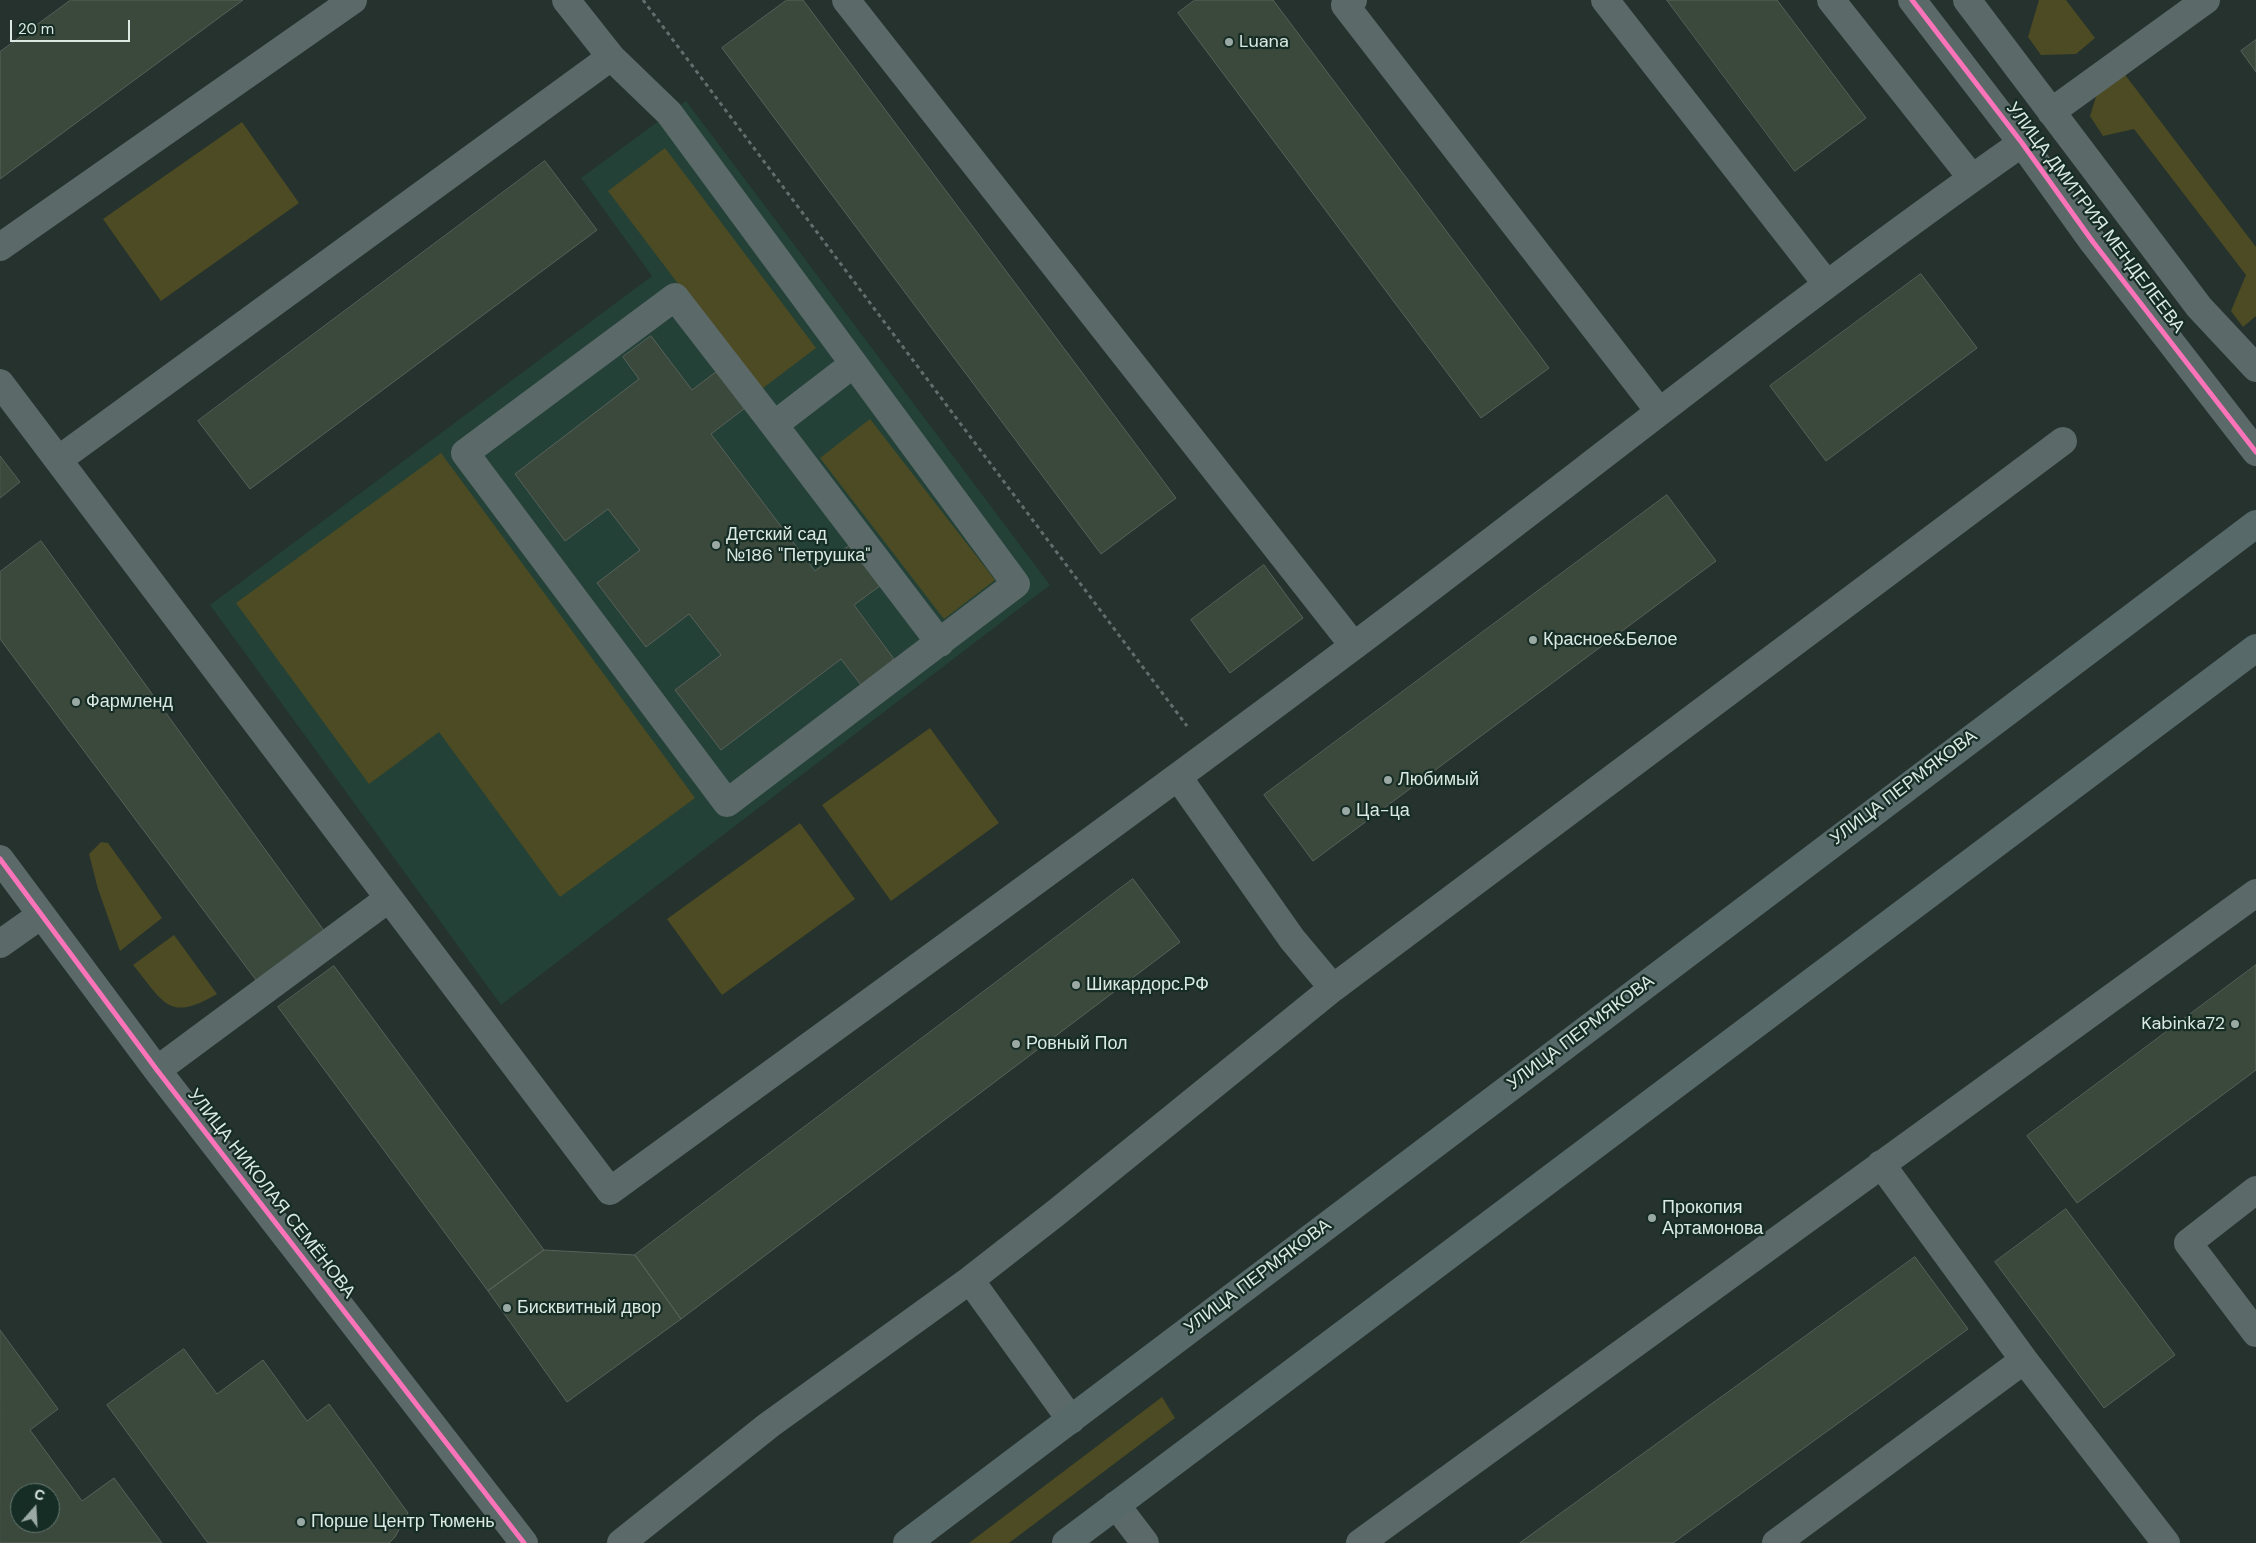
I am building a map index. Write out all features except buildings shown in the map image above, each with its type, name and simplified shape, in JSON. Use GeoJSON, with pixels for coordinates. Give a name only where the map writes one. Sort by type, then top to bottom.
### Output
{"type":"FeatureCollection","features":[{"type":"Feature","properties":{"kind":"main road","name":"УЛИЦА ПЕРМЯКОВА"},"geometry":{"type":"LineString","coordinates":[[907,1543],[2256,524]]}},
{"type":"Feature","properties":{"kind":"main road"},"geometry":{"type":"LineString","coordinates":[[1066,1543],[2256,648]]}},
{"type":"Feature","properties":{"kind":"street"},"geometry":{"type":"LineString","coordinates":[[0,247],[353,0]]}},
{"type":"Feature","properties":{"kind":"street"},"geometry":{"type":"LineString","coordinates":[[566,0],[611,57],[669,113],[852,365],[1016,584],[940,643],[727,803],[465,453],[675,297],[940,643]]}},
{"type":"Feature","properties":{"kind":"street"},"geometry":{"type":"LineString","coordinates":[[846,0],[1354,646]]}},
{"type":"Feature","properties":{"kind":"street"},"geometry":{"type":"LineString","coordinates":[[1353,0],[1345,6],[1659,411]]}},
{"type":"Feature","properties":{"kind":"street"},"geometry":{"type":"LineString","coordinates":[[1605,0],[1826,283]]}},
{"type":"Feature","properties":{"kind":"street"},"geometry":{"type":"LineString","coordinates":[[1831,0],[1972,178]]}},
{"type":"Feature","properties":{"kind":"street","name":"УЛИЦА ДМИТРИЯ МЕНДЕЛЕЕВА"},"geometry":{"type":"LineString","coordinates":[[1912,0],[2022,143],[2093,242],[2256,452]]}},
{"type":"Feature","properties":{"kind":"street","name":"УЛИЦА ДМИТРИЯ МЕНДЕЛЕЕВА"},"geometry":{"type":"LineString","coordinates":[[1967,0],[2199,307],[2256,368]]}},
{"type":"Feature","properties":{"kind":"street"},"geometry":{"type":"LineString","coordinates":[[2051,112],[2206,0]]}},
{"type":"Feature","properties":{"kind":"street"},"geometry":{"type":"LineString","coordinates":[[58,460],[611,57]]}},
{"type":"Feature","properties":{"kind":"street"},"geometry":{"type":"LineString","coordinates":[[0,383],[610,1191],[1354,646],[1826,283],[2022,143]]}},
{"type":"Feature","properties":{"kind":"street"},"geometry":{"type":"LineString","coordinates":[[774,425],[852,365]]}},
{"type":"Feature","properties":{"kind":"street"},"geometry":{"type":"LineString","coordinates":[[621,1543],[769,1424],[970,1280],[1057,1212],[1333,988],[2063,441]]}},
{"type":"Feature","properties":{"kind":"street"},"geometry":{"type":"LineString","coordinates":[[1178,776],[1292,939],[1333,988]]}},
{"type":"Feature","properties":{"kind":"street","name":"УЛИЦА НИКОЛАЯ СЕМЁНОВА"},"geometry":{"type":"LineString","coordinates":[[0,859],[157,1070],[520,1541]]}},
{"type":"Feature","properties":{"kind":"street"},"geometry":{"type":"LineString","coordinates":[[1360,1543],[2256,892]]}},
{"type":"Feature","properties":{"kind":"street"},"geometry":{"type":"LineString","coordinates":[[157,1070],[388,899]]}},
{"type":"Feature","properties":{"kind":"street"},"geometry":{"type":"LineString","coordinates":[[0,944],[41,915]]}},
{"type":"Feature","properties":{"kind":"street"},"geometry":{"type":"LineString","coordinates":[[1881,1164],[2024,1360],[2166,1543]]}},
{"type":"Feature","properties":{"kind":"street"},"geometry":{"type":"LineString","coordinates":[[2256,1190],[2188,1242],[2256,1333]]}},
{"type":"Feature","properties":{"kind":"street"},"geometry":{"type":"LineString","coordinates":[[970,1280],[1071,1420]]}},
{"type":"Feature","properties":{"kind":"street"},"geometry":{"type":"LineString","coordinates":[[1776,1543],[2024,1360]]}},
{"type":"Feature","properties":{"kind":"street"},"geometry":{"type":"LineString","coordinates":[[1116,1505],[1144,1543]]}},
{"type":"Feature","properties":{"kind":"path"},"geometry":{"type":"LineString","coordinates":[[643,0],[1208,754]]}},
{"type":"Feature","properties":{"kind":"shaded area"},"geometry":{"type":"Polygon","coordinates":[[[2039,0],[2066,0],[2095,38],[2076,54],[2041,55],[2028,37],[2039,0]]]}},
{"type":"Feature","properties":{"kind":"shaded area"},"geometry":{"type":"Polygon","coordinates":[[[2120,68],[2256,247],[2256,316],[2243,327],[2231,311],[2246,275],[2134,129],[2103,136],[2090,116],[2100,84],[2120,68]]]}},
{"type":"Feature","properties":{"kind":"shaded area"},"geometry":{"type":"Polygon","coordinates":[[[686,101],[1050,585],[501,1005],[210,605],[652,276],[581,178],[686,101]]]}},
{"type":"Feature","properties":{"kind":"shaded area"},"geometry":{"type":"Polygon","coordinates":[[[242,122],[299,203],[161,301],[103,219],[242,122]]]}},
{"type":"Feature","properties":{"kind":"shaded area"},"geometry":{"type":"Polygon","coordinates":[[[665,148],[816,348],[759,391],[608,191],[665,148]]]}},
{"type":"Feature","properties":{"kind":"shaded area"},"geometry":{"type":"Polygon","coordinates":[[[870,419],[995,580],[944,619],[820,458],[870,419]]]}},
{"type":"Feature","properties":{"kind":"shaded area"},"geometry":{"type":"Polygon","coordinates":[[[441,453],[695,798],[560,897],[439,732],[369,784],[236,603],[441,453]]]}},
{"type":"Feature","properties":{"kind":"shaded area"},"geometry":{"type":"Polygon","coordinates":[[[930,728],[999,823],[891,901],[822,805],[930,728]]]}},
{"type":"Feature","properties":{"kind":"shaded area"},"geometry":{"type":"Polygon","coordinates":[[[800,823],[855,899],[722,995],[667,919],[800,823]]]}},
{"type":"Feature","properties":{"kind":"shaded area"},"geometry":{"type":"Polygon","coordinates":[[[101,842],[108,843],[162,918],[120,951],[98,889],[89,854],[101,842]]]}},
{"type":"Feature","properties":{"kind":"shaded area"},"geometry":{"type":"Polygon","coordinates":[[[174,935],[217,994],[201,1003],[188,1007],[177,1007],[168,1004],[160,998],[133,965],[174,935]]]}},
{"type":"Feature","properties":{"kind":"shaded area"},"geometry":{"type":"Polygon","coordinates":[[[1162,1397],[1175,1418],[1009,1543],[969,1543],[1162,1397]]]}},
{"type":"Feature","properties":{"kind":"cycle path"},"geometry":{"type":"LineString","coordinates":[[1912,0],[2022,143],[2093,242],[2256,452]]}},
{"type":"Feature","properties":{"kind":"cycle path"},"geometry":{"type":"LineString","coordinates":[[0,859],[157,1070],[524,1543]]}},
{"type":"Feature","properties":{"kind":"place","name":"Luana"},"geometry":{"type":"Point","coordinates":[1229,42]}},
{"type":"Feature","properties":{"kind":"place","name":"Детский сад №186 \"Петрушка\""},"geometry":{"type":"Point","coordinates":[716,545]}},
{"type":"Feature","properties":{"kind":"place","name":"Красное&Белое"},"geometry":{"type":"Point","coordinates":[1533,640]}},
{"type":"Feature","properties":{"kind":"place","name":"Фармленд"},"geometry":{"type":"Point","coordinates":[76,702]}},
{"type":"Feature","properties":{"kind":"place","name":"Любимый"},"geometry":{"type":"Point","coordinates":[1388,780]}},
{"type":"Feature","properties":{"kind":"place","name":"Ца-ца"},"geometry":{"type":"Point","coordinates":[1346,811]}},
{"type":"Feature","properties":{"kind":"place","name":"Шикардорс.РФ"},"geometry":{"type":"Point","coordinates":[1076,985]}},
{"type":"Feature","properties":{"kind":"place","name":"Kabinka72"},"geometry":{"type":"Point","coordinates":[2235,1024]}},
{"type":"Feature","properties":{"kind":"place","name":"Ровный Пол"},"geometry":{"type":"Point","coordinates":[1016,1044]}},
{"type":"Feature","properties":{"kind":"place","name":"Прокопия Артамонова"},"geometry":{"type":"Point","coordinates":[1652,1218]}},
{"type":"Feature","properties":{"kind":"place","name":"Бисквитный двор"},"geometry":{"type":"Point","coordinates":[507,1308]}},
{"type":"Feature","properties":{"kind":"place","name":"Порше Центр Тюмень"},"geometry":{"type":"Point","coordinates":[301,1522]}}]}
